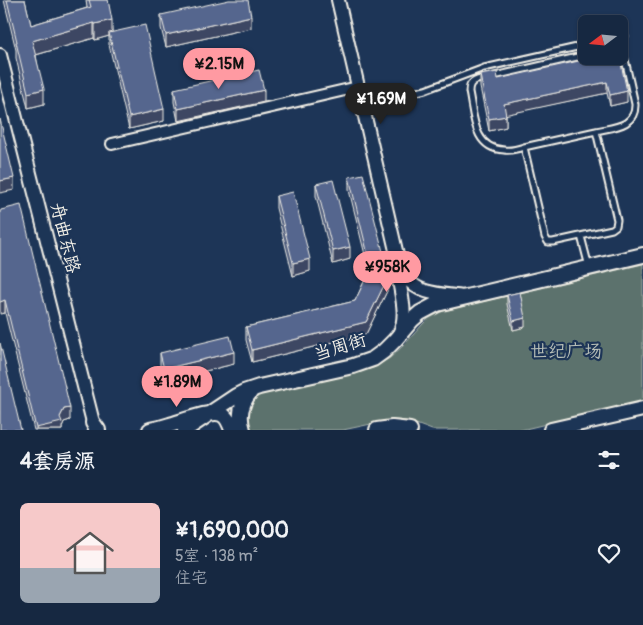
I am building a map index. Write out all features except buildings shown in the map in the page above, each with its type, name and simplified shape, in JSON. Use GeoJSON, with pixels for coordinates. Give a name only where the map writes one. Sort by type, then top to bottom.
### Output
{"type":"FeatureCollection","features":[{"type":"Feature","properties":{"kind":"main road","name":"当周街"},"geometry":{"type":"LineString","coordinates":[[185,430],[244,392],[353,366],[373,359],[398,337],[412,320],[437,304],[643,255]]}},
{"type":"Feature","properties":{"kind":"main road"},"geometry":{"type":"LineString","coordinates":[[243,430],[240,412],[243,402],[252,390],[259,387]]}},
{"type":"Feature","properties":{"kind":"main road"},"geometry":{"type":"LineString","coordinates":[[551,430],[643,409]]}},
{"type":"Feature","properties":{"kind":"main road"},"geometry":{"type":"LineString","coordinates":[[150,430],[216,413],[221,414],[229,421],[232,430]]}},
{"type":"Feature","properties":{"kind":"main road"},"geometry":{"type":"LineString","coordinates":[[377,430],[392,428],[410,430]]}},
{"type":"Feature","properties":{"kind":"street"},"geometry":{"type":"LineString","coordinates":[[338,0],[397,255],[408,279],[414,286],[437,294],[464,297]]}},
{"type":"Feature","properties":{"kind":"street","name":"舟曲东路"},"geometry":{"type":"LineString","coordinates":[[0,55],[95,428]]}},
{"type":"Feature","properties":{"kind":"street"},"geometry":{"type":"LineString","coordinates":[[112,144],[358,87]]}},
{"type":"Feature","properties":{"kind":"street"},"geometry":{"type":"LineString","coordinates":[[397,255],[397,271],[404,312],[403,324],[398,337]]}},
{"type":"Feature","properties":{"kind":"lane"},"geometry":{"type":"LineString","coordinates":[[362,105],[425,90],[484,68],[578,47]]}},
{"type":"Feature","properties":{"kind":"lane"},"geometry":{"type":"LineString","coordinates":[[578,57],[477,80],[471,84],[469,92],[477,132],[481,139],[487,145],[499,150],[508,150],[625,124],[634,112],[635,104],[626,65]]}},
{"type":"Feature","properties":{"kind":"lane"},"geometry":{"type":"LineString","coordinates":[[524,147],[546,240],[550,243],[612,229],[616,226],[617,223],[596,131]]}},
{"type":"Feature","properties":{"kind":"lane"},"geometry":{"type":"LineString","coordinates":[[581,236],[589,268]]}},
{"type":"Feature","properties":{"kind":"green space","name":"世纪广场"},"geometry":{"type":"Polygon","coordinates":[[[643,264],[643,401],[521,430],[432,430],[408,421],[397,420],[343,430],[248,430],[247,410],[251,402],[259,395],[373,368],[390,358],[428,319],[443,311],[643,264]]]}}]}
